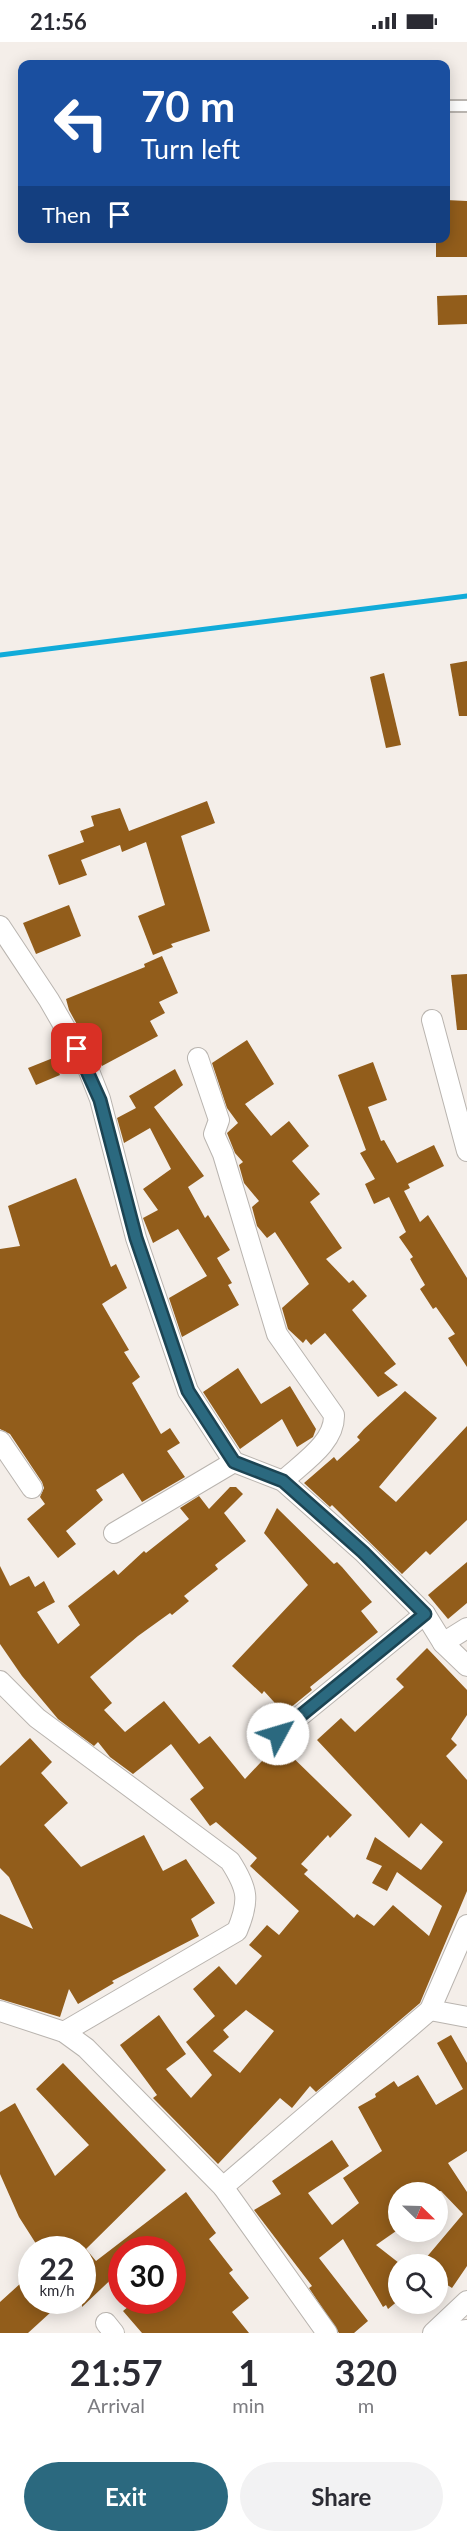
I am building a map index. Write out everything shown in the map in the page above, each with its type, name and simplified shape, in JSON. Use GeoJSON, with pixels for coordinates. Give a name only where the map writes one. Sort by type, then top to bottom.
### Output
{"type":"FeatureCollection","features":[{"type":"Feature","properties":{"kind":"street"},"geometry":{"type":"LineString","coordinates":[[0,926],[49,1000],[87,1066],[100,1100],[136,1238],[188,1391],[234,1462],[283,1481],[363,1552],[425,1614],[443,1643],[467,1665]]}},
{"type":"Feature","properties":{"kind":"street"},"geometry":{"type":"LineString","coordinates":[[432,1020],[467,1151]]}},
{"type":"Feature","properties":{"kind":"street"},"geometry":{"type":"LineString","coordinates":[[198,1058],[219,1119],[214,1134],[223,1154],[277,1334],[334,1415],[334,1427],[327,1439],[283,1481]]}},
{"type":"Feature","properties":{"kind":"street"},"geometry":{"type":"LineString","coordinates":[[0,1441],[32,1488]]}},
{"type":"Feature","properties":{"kind":"street"},"geometry":{"type":"LineString","coordinates":[[114,1533],[234,1462]]}},
{"type":"Feature","properties":{"kind":"street"},"geometry":{"type":"LineString","coordinates":[[278,1734],[425,1614]]}},
{"type":"Feature","properties":{"kind":"street"},"geometry":{"type":"LineString","coordinates":[[443,1643],[467,1628]]}},
{"type":"Feature","properties":{"kind":"street"},"geometry":{"type":"LineString","coordinates":[[0,1681],[37,1718],[230,1861],[245,1884],[246,1910],[237,1931],[64,2032]]}},
{"type":"Feature","properties":{"kind":"street"},"geometry":{"type":"LineString","coordinates":[[223,2187],[430,2010],[467,1925]]}},
{"type":"Feature","properties":{"kind":"street"},"geometry":{"type":"LineString","coordinates":[[430,2010],[467,2017]]}},
{"type":"Feature","properties":{"kind":"street"},"geometry":{"type":"LineString","coordinates":[[0,2011],[64,2032],[86,2048],[223,2187],[327,2333]]}},
{"type":"Feature","properties":{"kind":"street"},"geometry":{"type":"LineString","coordinates":[[433,2333],[467,2301]]}},
{"type":"Feature","properties":{"kind":"street"},"geometry":{"type":"LineString","coordinates":[[441,2333],[467,2330]]}},
{"type":"Feature","properties":{"kind":"lane"},"geometry":{"type":"LineString","coordinates":[[450,106],[467,106]]}},
{"type":"Feature","properties":{"kind":"building"},"geometry":{"type":"Polygon","coordinates":[[[450,200],[467,201],[467,257],[436,257],[436,243],[450,243],[450,200]]]}},
{"type":"Feature","properties":{"kind":"building"},"geometry":{"type":"Polygon","coordinates":[[[467,295],[467,324],[438,325],[437,296],[467,295]]]}},
{"type":"Feature","properties":{"kind":"building"},"geometry":{"type":"Polygon","coordinates":[[[467,661],[467,716],[459,716],[450,664],[467,661]]]}},
{"type":"Feature","properties":{"kind":"building"},"geometry":{"type":"Polygon","coordinates":[[[384,673],[401,745],[386,748],[370,677],[384,673]]]}},
{"type":"Feature","properties":{"kind":"building"},"geometry":{"type":"Polygon","coordinates":[[[207,801],[215,823],[181,836],[210,931],[171,944],[173,947],[153,955],[138,916],[165,905],[146,842],[122,852],[120,845],[81,860],[87,875],[59,885],[48,855],[84,842],[80,831],[94,826],[91,816],[120,808],[129,831],[207,801]]]}},
{"type":"Feature","properties":{"kind":"building"},"geometry":{"type":"Polygon","coordinates":[[[69,905],[81,936],[36,954],[23,923],[69,905]]]}},
{"type":"Feature","properties":{"kind":"building"},"geometry":{"type":"Polygon","coordinates":[[[162,956],[178,993],[159,1002],[165,1013],[150,1021],[158,1036],[102,1066],[83,1028],[80,1030],[69,1010],[66,999],[145,967],[144,964],[162,956]]]}},
{"type":"Feature","properties":{"kind":"building"},"geometry":{"type":"Polygon","coordinates":[[[467,974],[467,1030],[457,1030],[451,975],[467,974]]]}},
{"type":"Feature","properties":{"kind":"building"},"geometry":{"type":"Polygon","coordinates":[[[247,1040],[274,1084],[245,1104],[271,1136],[289,1121],[309,1146],[292,1161],[320,1194],[310,1202],[342,1248],[326,1259],[349,1283],[353,1280],[367,1296],[352,1310],[396,1364],[384,1373],[398,1385],[378,1397],[325,1333],[311,1345],[306,1339],[303,1343],[288,1329],[282,1308],[309,1284],[275,1232],[267,1238],[257,1226],[252,1207],[259,1201],[244,1183],[239,1165],[243,1162],[235,1153],[227,1133],[238,1123],[227,1108],[212,1063],[247,1040]]]}},
{"type":"Feature","properties":{"kind":"building"},"geometry":{"type":"Polygon","coordinates":[[[53,1058],[60,1075],[36,1085],[28,1068],[53,1058]]]}},
{"type":"Feature","properties":{"kind":"building"},"geometry":{"type":"Polygon","coordinates":[[[373,1062],[387,1100],[368,1107],[381,1141],[384,1140],[397,1163],[434,1145],[444,1166],[408,1184],[410,1188],[404,1191],[420,1222],[428,1215],[467,1278],[467,1367],[448,1338],[455,1334],[436,1307],[433,1309],[420,1289],[425,1285],[410,1259],[413,1257],[399,1237],[406,1232],[389,1197],[374,1204],[365,1184],[375,1179],[360,1153],[366,1150],[338,1075],[373,1062]]]}},
{"type":"Feature","properties":{"kind":"building"},"geometry":{"type":"Polygon","coordinates":[[[175,1069],[183,1085],[154,1107],[204,1176],[188,1187],[205,1218],[208,1215],[230,1250],[217,1258],[232,1283],[228,1285],[239,1305],[182,1337],[169,1298],[207,1276],[178,1229],[153,1243],[143,1218],[158,1210],[143,1189],[171,1169],[150,1128],[124,1143],[117,1118],[136,1108],[129,1096],[175,1069]]]}},
{"type":"Feature","properties":{"kind":"building"},"geometry":{"type":"Polygon","coordinates":[[[76,1178],[111,1267],[116,1264],[127,1288],[102,1304],[129,1350],[124,1352],[140,1377],[132,1383],[161,1434],[170,1428],[180,1443],[167,1451],[185,1477],[142,1502],[123,1473],[96,1490],[103,1500],[66,1531],[76,1544],[58,1558],[27,1519],[45,1504],[40,1497],[44,1488],[42,1482],[10,1434],[0,1429],[0,1249],[20,1246],[8,1206],[76,1178]]]}},
{"type":"Feature","properties":{"kind":"building"},"geometry":{"type":"Polygon","coordinates":[[[238,1368],[261,1404],[290,1386],[316,1429],[313,1437],[297,1447],[282,1419],[240,1449],[203,1392],[238,1368]]]}},
{"type":"Feature","properties":{"kind":"building"},"geometry":{"type":"Polygon","coordinates":[[[405,1391],[437,1418],[379,1487],[396,1502],[467,1426],[467,1520],[430,1555],[426,1551],[402,1574],[332,1505],[330,1507],[304,1483],[334,1457],[337,1461],[360,1440],[357,1437],[364,1429],[405,1391]]]}},
{"type":"Feature","properties":{"kind":"building"},"geometry":{"type":"Polygon","coordinates":[[[230,1487],[236,1487],[243,1494],[224,1513],[246,1541],[215,1565],[218,1569],[184,1596],[189,1601],[172,1615],[170,1613],[138,1636],[90,1677],[112,1703],[104,1710],[125,1732],[164,1701],[199,1744],[210,1736],[245,1779],[276,1746],[281,1746],[352,1815],[330,1838],[328,1835],[301,1864],[308,1870],[304,1874],[354,1918],[357,1914],[374,1926],[393,1905],[429,1936],[442,1906],[397,1872],[387,1891],[372,1883],[382,1866],[366,1859],[375,1837],[421,1870],[443,1842],[421,1823],[409,1838],[317,1740],[341,1718],[355,1732],[404,1687],[396,1679],[427,1648],[467,1690],[467,1715],[451,1739],[457,1745],[446,1756],[467,1780],[467,1891],[420,2003],[316,2092],[310,2086],[292,2108],[280,2098],[218,2164],[153,2098],[157,2095],[120,2045],[159,2015],[186,2054],[166,2069],[191,2098],[212,2075],[186,2042],[215,2016],[193,1989],[219,1966],[236,1985],[262,1956],[249,1945],[267,1925],[279,1935],[299,1911],[250,1866],[257,1858],[216,1822],[210,1826],[190,1799],[204,1788],[171,1744],[133,1774],[110,1757],[98,1742],[94,1746],[58,1719],[22,1676],[0,1644],[0,1566],[10,1586],[29,1576],[35,1587],[44,1581],[55,1602],[37,1612],[58,1644],[80,1625],[68,1606],[114,1570],[118,1575],[144,1551],[146,1553],[189,1519],[180,1508],[199,1496],[209,1509],[230,1487]],[[246,2010],[223,2030],[229,2037],[213,2051],[240,2073],[274,2031],[246,2010]]]}},
{"type":"Feature","properties":{"kind":"building"},"geometry":{"type":"Polygon","coordinates":[[[277,1508],[334,1564],[337,1562],[372,1602],[361,1611],[378,1632],[310,1687],[312,1690],[284,1713],[264,1691],[262,1694],[232,1666],[308,1585],[264,1533],[277,1508]]]}},
{"type":"Feature","properties":{"kind":"building"},"geometry":{"type":"Polygon","coordinates":[[[467,1562],[467,1603],[448,1619],[428,1595],[467,1562]]]}},
{"type":"Feature","properties":{"kind":"building"},"geometry":{"type":"Polygon","coordinates":[[[30,1738],[52,1762],[41,1773],[68,1803],[44,1825],[81,1867],[144,1835],[163,1871],[186,1859],[215,1903],[191,1919],[199,1936],[112,1981],[114,1983],[78,2004],[69,1989],[60,2017],[0,1999],[0,1914],[33,1929],[9,1877],[0,1868],[0,1766],[30,1738]]]}},
{"type":"Feature","properties":{"kind":"building"},"geometry":{"type":"Polygon","coordinates":[[[451,2035],[467,2063],[467,2151],[448,2163],[467,2192],[467,2266],[452,2288],[448,2285],[448,2254],[429,2254],[439,2242],[448,2242],[448,2232],[463,2214],[448,2198],[448,2182],[388,2182],[388,2237],[376,2245],[388,2254],[388,2309],[386,2305],[383,2307],[343,2239],[319,2258],[368,2321],[354,2333],[339,2333],[309,2288],[312,2286],[254,2210],[281,2194],[272,2181],[332,2140],[349,2166],[308,2193],[332,2225],[359,2203],[343,2178],[382,2151],[358,2107],[376,2097],[375,2094],[394,2081],[398,2087],[418,2075],[436,2105],[463,2089],[437,2043],[451,2035]]]}},
{"type":"Feature","properties":{"kind":"building"},"geometry":{"type":"Polygon","coordinates":[[[63,2063],[166,2170],[96,2239],[96,2236],[31,2236],[19,2217],[0,2174],[0,2112],[15,2103],[55,2176],[89,2145],[36,2089],[63,2063]]]}},
{"type":"Feature","properties":{"kind":"building"},"geometry":{"type":"Polygon","coordinates":[[[186,2192],[216,2233],[209,2239],[233,2270],[229,2273],[249,2298],[232,2312],[249,2333],[142,2333],[126,2314],[186,2314],[186,2236],[129,2236],[186,2192]]]}},
{"type":"Feature","properties":{"kind":"building"},"geometry":{"type":"Polygon","coordinates":[[[108,2252],[108,2282],[96,2294],[96,2261],[108,2252]]]}},
{"type":"Feature","properties":{"kind":"building"},"geometry":{"type":"Polygon","coordinates":[[[18,2286],[18,2314],[49,2314],[28,2333],[0,2333],[0,2302],[18,2286]]]}},
{"type":"Feature","properties":{"kind":"waterway"},"geometry":{"type":"LineString","coordinates":[[0,655],[467,596]]}},
{"type":"Feature","properties":{"kind":"route"},"geometry":{"type":"LineString","coordinates":[[77,1049],[87,1066],[100,1100],[136,1238],[188,1391],[234,1462],[283,1481],[363,1552],[425,1614],[278,1734]]}}]}
